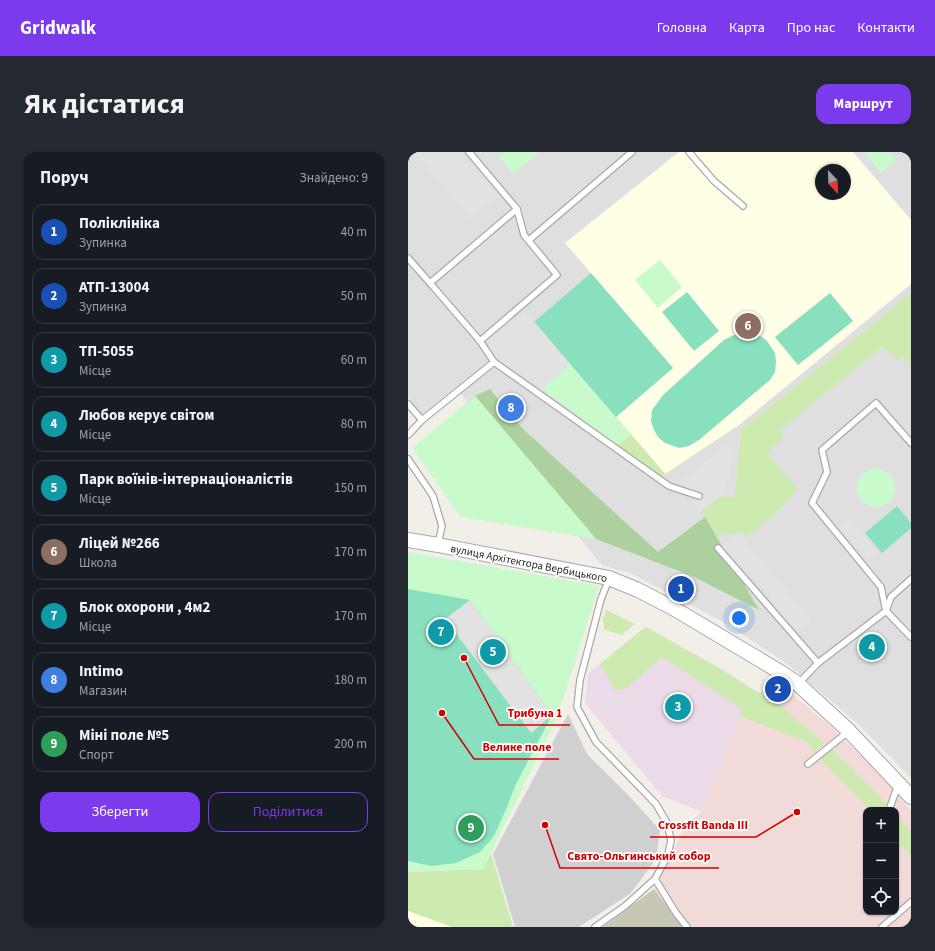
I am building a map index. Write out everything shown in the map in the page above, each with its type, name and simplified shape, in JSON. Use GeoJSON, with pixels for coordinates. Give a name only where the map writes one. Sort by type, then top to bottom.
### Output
{"type":"FeatureCollection","features":[{"type":"Feature","properties":{"kind":"street","name":"вулиця Архітектора Вербицького"},"geometry":{"type":"LineString","coordinates":[[408,540],[609,578],[638,590],[673,608],[798,684],[849,730],[911,797]]}},
{"type":"Feature","properties":{"kind":"lane"},"geometry":{"type":"LineString","coordinates":[[469,152],[517,209],[524,235],[557,275],[480,341]]}},
{"type":"Feature","properties":{"kind":"lane"},"geometry":{"type":"LineString","coordinates":[[529,240],[632,152]]}},
{"type":"Feature","properties":{"kind":"lane"},"geometry":{"type":"LineString","coordinates":[[689,152],[714,181],[744,206]]}},
{"type":"Feature","properties":{"kind":"lane"},"geometry":{"type":"LineString","coordinates":[[430,283],[517,209]]}},
{"type":"Feature","properties":{"kind":"lane"},"geometry":{"type":"LineString","coordinates":[[408,258],[480,341],[494,362],[669,486],[699,496]]}},
{"type":"Feature","properties":{"kind":"lane"},"geometry":{"type":"LineString","coordinates":[[408,435],[422,420],[494,362]]}},
{"type":"Feature","properties":{"kind":"lane"},"geometry":{"type":"LineString","coordinates":[[911,443],[876,403],[822,450],[827,472],[812,503],[881,587],[886,611],[911,637]]}},
{"type":"Feature","properties":{"kind":"lane"},"geometry":{"type":"LineString","coordinates":[[408,404],[422,420]]}},
{"type":"Feature","properties":{"kind":"lane"},"geometry":{"type":"LineString","coordinates":[[408,459],[433,496],[442,526],[438,545]]}},
{"type":"Feature","properties":{"kind":"lane"},"geometry":{"type":"LineString","coordinates":[[718,548],[818,663]]}},
{"type":"Feature","properties":{"kind":"lane"},"geometry":{"type":"LineString","coordinates":[[595,927],[625,906],[656,879],[668,854],[671,840],[667,823],[656,804],[596,742],[578,707],[580,680],[609,578]]}},
{"type":"Feature","properties":{"kind":"lane"},"geometry":{"type":"LineString","coordinates":[[798,684],[818,663],[886,611],[891,596],[911,579]]}},
{"type":"Feature","properties":{"kind":"lane"},"geometry":{"type":"LineString","coordinates":[[905,631],[911,626]]}},
{"type":"Feature","properties":{"kind":"lane"},"geometry":{"type":"LineString","coordinates":[[808,764],[849,730]]}},
{"type":"Feature","properties":{"kind":"lane"},"geometry":{"type":"LineString","coordinates":[[890,807],[899,783]]}},
{"type":"Feature","properties":{"kind":"lane"},"geometry":{"type":"LineString","coordinates":[[656,879],[676,913],[687,927]]}},
{"type":"Feature","properties":{"kind":"lane"},"geometry":{"type":"LineString","coordinates":[[882,927],[911,902]]}},
{"type":"Feature","properties":{"kind":"shaded area"},"geometry":{"type":"Polygon","coordinates":[[[408,152],[911,152],[911,778],[858,724],[790,666],[727,624],[632,574],[602,565],[456,388],[422,414],[408,398],[408,152]]]}},
{"type":"Feature","properties":{"kind":"shaded area"},"geometry":{"type":"Polygon","coordinates":[[[414,152],[461,152],[498,196],[470,219],[414,152]]]}},
{"type":"Feature","properties":{"kind":"shaded area"},"geometry":{"type":"Polygon","coordinates":[[[679,152],[853,152],[911,220],[911,284],[739,425],[665,474],[616,417],[673,368],[565,243],[679,152]]]}},
{"type":"Feature","properties":{"kind":"shaded area"},"geometry":{"type":"Polygon","coordinates":[[[525,311],[570,364],[542,389],[494,356],[491,350],[490,345],[492,340],[525,311]]]}},
{"type":"Feature","properties":{"kind":"shaded area"},"geometry":{"type":"Polygon","coordinates":[[[727,445],[734,453],[725,493],[700,512],[678,483],[727,445]]]}},
{"type":"Feature","properties":{"kind":"shaded area"},"geometry":{"type":"Polygon","coordinates":[[[848,518],[878,552],[868,561],[838,526],[848,518]]]}},
{"type":"Feature","properties":{"kind":"shaded area"},"geometry":{"type":"Polygon","coordinates":[[[739,533],[812,620],[798,632],[725,545],[739,533]]]}},
{"type":"Feature","properties":{"kind":"shaded area"},"geometry":{"type":"Polygon","coordinates":[[[470,600],[552,715],[531,733],[445,619],[470,600]]]}},
{"type":"Feature","properties":{"kind":"shaded area"},"geometry":{"type":"Polygon","coordinates":[[[639,632],[749,701],[740,713],[702,812],[662,796],[585,703],[588,674],[639,632]]]}},
{"type":"Feature","properties":{"kind":"shaded area"},"geometry":{"type":"Polygon","coordinates":[[[776,681],[826,722],[886,781],[911,810],[911,927],[683,927],[654,889],[685,826],[702,811],[740,713],[749,701],[776,681]]]}},
{"type":"Feature","properties":{"kind":"shaded area"},"geometry":{"type":"Polygon","coordinates":[[[568,714],[587,754],[630,797],[660,830],[656,859],[631,893],[579,927],[515,927],[493,854],[568,714]]]}},
{"type":"Feature","properties":{"kind":"shaded area"},"geometry":{"type":"Polygon","coordinates":[[[654,889],[683,927],[603,927],[654,889]]]}},
{"type":"Feature","properties":{"kind":"shaded area"},"geometry":{"type":"Polygon","coordinates":[[[408,898],[474,927],[408,927],[408,898]]]}},
{"type":"Feature","properties":{"kind":"green space"},"geometry":{"type":"Polygon","coordinates":[[[504,152],[536,152],[538,154],[513,174],[499,156],[504,152]]]}},
{"type":"Feature","properties":{"kind":"green space"},"geometry":{"type":"Polygon","coordinates":[[[864,152],[889,152],[896,160],[881,173],[864,152]]]}},
{"type":"Feature","properties":{"kind":"green space"},"geometry":{"type":"Polygon","coordinates":[[[660,260],[682,287],[658,308],[635,280],[660,260]]]}},
{"type":"Feature","properties":{"kind":"green space"},"geometry":{"type":"Polygon","coordinates":[[[591,273],[673,368],[616,417],[534,322],[591,273]]]}},
{"type":"Feature","properties":{"kind":"green space"},"geometry":{"type":"Polygon","coordinates":[[[687,292],[719,331],[694,351],[662,312],[687,292]]]}},
{"type":"Feature","properties":{"kind":"green space"},"geometry":{"type":"Polygon","coordinates":[[[911,292],[911,366],[902,356],[896,361],[883,346],[779,431],[784,437],[767,453],[797,489],[779,510],[747,537],[737,531],[733,534],[721,534],[718,538],[705,517],[700,512],[720,497],[735,497],[741,430],[911,292]]]}},
{"type":"Feature","properties":{"kind":"green space"},"geometry":{"type":"Polygon","coordinates":[[[830,293],[853,321],[798,365],[775,337],[830,293]]]}},
{"type":"Feature","properties":{"kind":"green space"},"geometry":{"type":"Polygon","coordinates":[[[745,333],[762,337],[767,341],[775,353],[775,372],[770,380],[699,440],[689,446],[679,448],[665,443],[658,437],[654,430],[651,421],[652,410],[663,395],[724,340],[734,335],[745,333]]]}},
{"type":"Feature","properties":{"kind":"green space"},"geometry":{"type":"Polygon","coordinates":[[[570,364],[631,434],[617,446],[542,389],[570,364]]]}},
{"type":"Feature","properties":{"kind":"green space"},"geometry":{"type":"Polygon","coordinates":[[[490,389],[523,429],[658,552],[705,517],[759,610],[692,576],[596,539],[475,396],[490,389]]]}},
{"type":"Feature","properties":{"kind":"green space"},"geometry":{"type":"Polygon","coordinates":[[[475,396],[596,539],[461,517],[412,448],[475,396]]]}},
{"type":"Feature","properties":{"kind":"green space"},"geometry":{"type":"Polygon","coordinates":[[[631,434],[665,474],[660,479],[617,446],[631,434]]]}},
{"type":"Feature","properties":{"kind":"green space"},"geometry":{"type":"Polygon","coordinates":[[[876,469],[889,475],[895,488],[889,501],[876,507],[863,501],[857,488],[863,475],[876,469]]]}},
{"type":"Feature","properties":{"kind":"green space"},"geometry":{"type":"Polygon","coordinates":[[[897,506],[911,523],[911,528],[882,553],[865,533],[897,506]]]}},
{"type":"Feature","properties":{"kind":"green space"},"geometry":{"type":"Polygon","coordinates":[[[408,552],[599,586],[557,718],[483,869],[408,872],[408,552]]]}},
{"type":"Feature","properties":{"kind":"green space"},"geometry":{"type":"Polygon","coordinates":[[[408,589],[470,600],[552,715],[515,786],[494,836],[480,852],[456,863],[431,866],[408,861],[408,589]]]}},
{"type":"Feature","properties":{"kind":"green space"},"geometry":{"type":"Polygon","coordinates":[[[606,610],[635,624],[622,635],[604,630],[603,619],[606,610]]]}},
{"type":"Feature","properties":{"kind":"green space"},"geometry":{"type":"Polygon","coordinates":[[[646,627],[723,670],[756,691],[773,699],[824,743],[815,752],[807,742],[742,717],[740,713],[742,709],[662,657],[627,688],[615,690],[600,664],[646,627]]]}},
{"type":"Feature","properties":{"kind":"green space"},"geometry":{"type":"Polygon","coordinates":[[[831,749],[886,803],[884,807],[868,807],[820,759],[831,749]]]}},
{"type":"Feature","properties":{"kind":"green space"},"geometry":{"type":"Polygon","coordinates":[[[899,818],[911,832],[911,856],[899,842],[899,818]]]}},
{"type":"Feature","properties":{"kind":"green space"},"geometry":{"type":"Polygon","coordinates":[[[491,853],[513,927],[452,927],[408,911],[408,872],[483,869],[491,853]]]}},
{"type":"Feature","properties":{"kind":"place","name":"Ліцей №266"},"geometry":{"type":"Point","coordinates":[748,326]}},
{"type":"Feature","properties":{"kind":"place","name":"Intimo"},"geometry":{"type":"Point","coordinates":[511,408]}},
{"type":"Feature","properties":{"kind":"place","name":"Поліклініка"},"geometry":{"type":"Point","coordinates":[681,589]}},
{"type":"Feature","properties":{"kind":"place","name":"Блок охорони , 4м2"},"geometry":{"type":"Point","coordinates":[441,632]}},
{"type":"Feature","properties":{"kind":"place","name":"Любов керує світом"},"geometry":{"type":"Point","coordinates":[872,647]}},
{"type":"Feature","properties":{"kind":"place","name":"Парк воїнів-інтернаціоналістів"},"geometry":{"type":"Point","coordinates":[493,652]}},
{"type":"Feature","properties":{"kind":"place","name":"Трибуна 1"},"geometry":{"type":"Point","coordinates":[464,658]}},
{"type":"Feature","properties":{"kind":"place","name":"АТП-13004"},"geometry":{"type":"Point","coordinates":[778,689]}},
{"type":"Feature","properties":{"kind":"place","name":"ТП-5055"},"geometry":{"type":"Point","coordinates":[678,707]}},
{"type":"Feature","properties":{"kind":"place","name":"Велике поле"},"geometry":{"type":"Point","coordinates":[442,713]}},
{"type":"Feature","properties":{"kind":"place","name":"Crossfit Banda III"},"geometry":{"type":"Point","coordinates":[797,812]}},
{"type":"Feature","properties":{"kind":"place","name":"Свято-Ольгинський собор"},"geometry":{"type":"Point","coordinates":[545,825]}},
{"type":"Feature","properties":{"kind":"place","name":"Міні поле №5"},"geometry":{"type":"Point","coordinates":[471,828]}}]}
